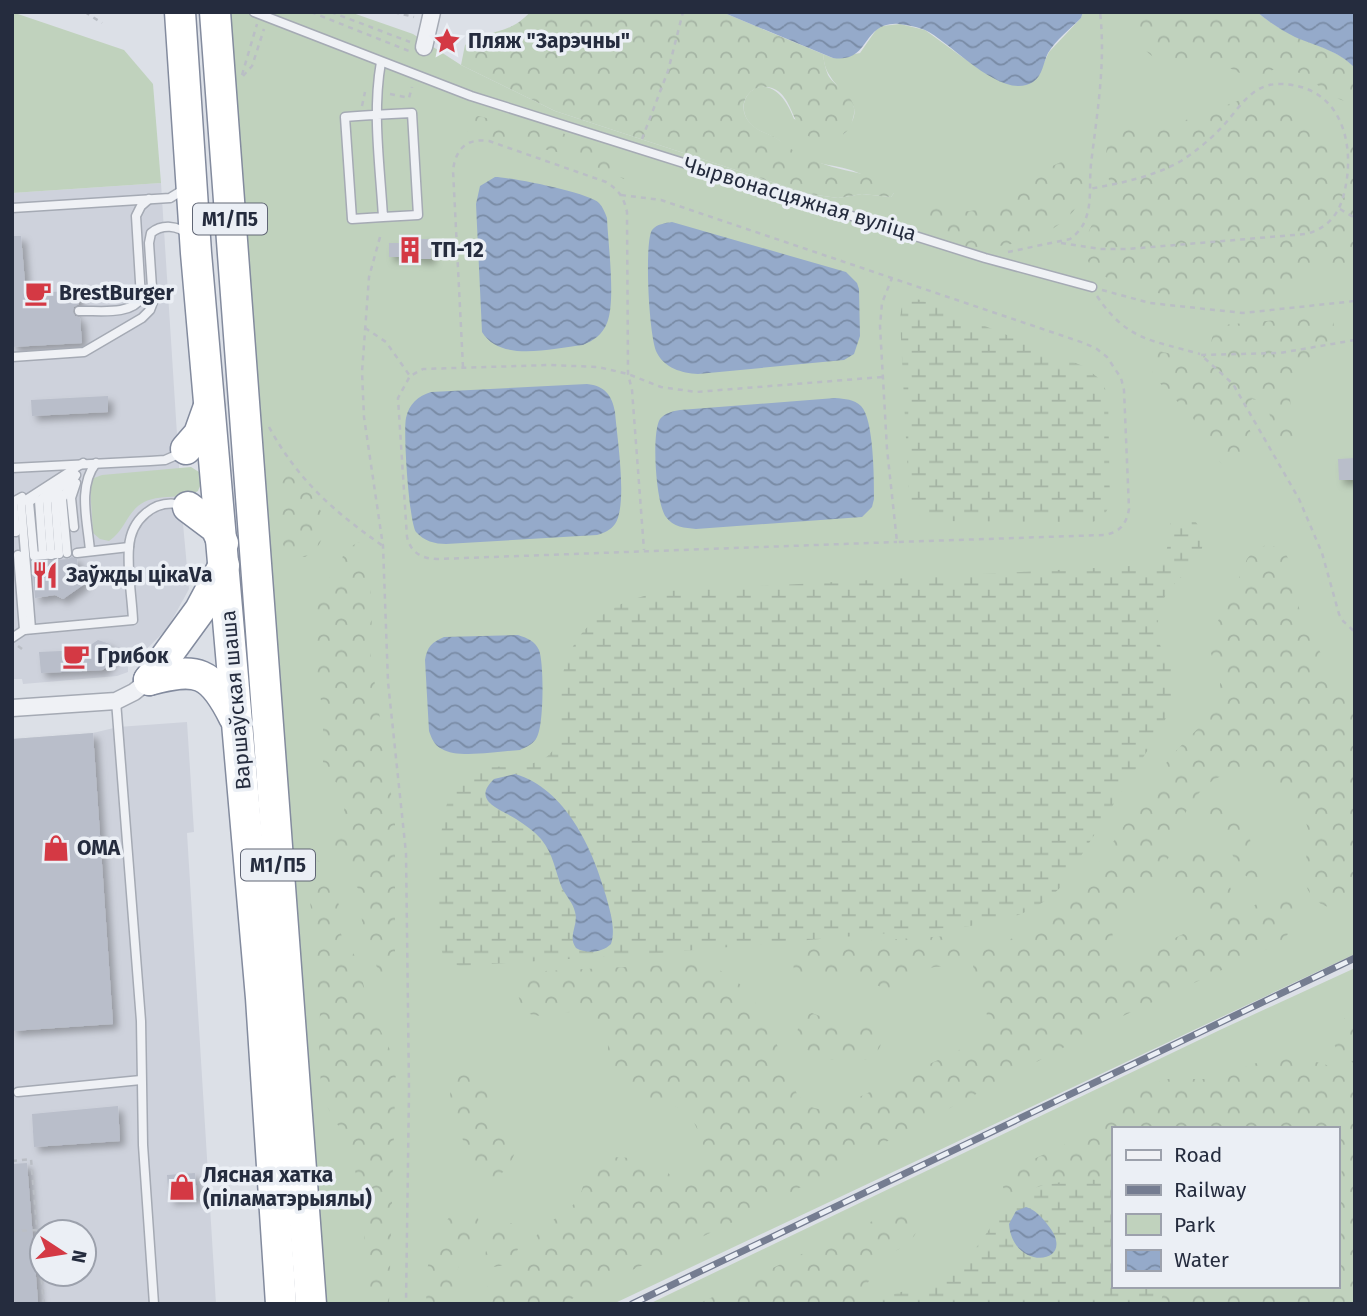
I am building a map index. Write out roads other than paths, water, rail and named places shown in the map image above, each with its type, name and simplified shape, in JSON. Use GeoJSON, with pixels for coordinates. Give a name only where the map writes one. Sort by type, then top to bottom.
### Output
{"type":"FeatureCollection","features":[{"type":"Feature","properties":{"kind":"highway","name":"Варшаўская шаша"},"geometry":{"type":"LineString","coordinates":[[180,12],[196,253],[261,998],[281,1304]]}},
{"type":"Feature","properties":{"kind":"highway","name":"Варшаўская шаша"},"geometry":{"type":"LineString","coordinates":[[215,12],[311,1304]]}},
{"type":"Feature","properties":{"kind":"highway"},"geometry":{"type":"LineString","coordinates":[[186,449],[199,434],[210,403]]}},
{"type":"Feature","properties":{"kind":"highway"},"geometry":{"type":"LineString","coordinates":[[149,680],[200,610],[223,554],[216,528],[188,507]]}},
{"type":"Feature","properties":{"kind":"highway"},"geometry":{"type":"LineString","coordinates":[[149,680],[175,673],[204,677],[215,684],[237,722]]}},
{"type":"Feature","properties":{"kind":"street"},"geometry":{"type":"LineString","coordinates":[[423,52],[431,16]]}},
{"type":"Feature","properties":{"kind":"street"},"geometry":{"type":"LineString","coordinates":[[12,708],[116,701],[149,680]]}},
{"type":"Feature","properties":{"kind":"lane","name":"Чырвонасцяжная вуліца"},"geometry":{"type":"LineString","coordinates":[[257,13],[471,96],[985,258],[1092,287]]}},
{"type":"Feature","properties":{"kind":"lane"},"geometry":{"type":"LineString","coordinates":[[381,62],[376,90],[383,217]]}},
{"type":"Feature","properties":{"kind":"lane"},"geometry":{"type":"LineString","coordinates":[[412,113],[418,215],[352,219],[345,117],[377,115],[412,113]]}},
{"type":"Feature","properties":{"kind":"lane"},"geometry":{"type":"LineString","coordinates":[[12,208],[170,198],[182,192],[191,179]]}},
{"type":"Feature","properties":{"kind":"lane"},"geometry":{"type":"LineString","coordinates":[[79,311],[127,309],[137,305],[141,299],[136,216],[141,206],[149,199]]}},
{"type":"Feature","properties":{"kind":"lane"},"geometry":{"type":"LineString","coordinates":[[12,357],[83,352],[142,318],[153,302],[149,243],[151,233],[158,228],[176,227],[185,231],[196,253]]}},
{"type":"Feature","properties":{"kind":"lane"},"geometry":{"type":"LineString","coordinates":[[12,468],[165,460],[186,449]]}},
{"type":"Feature","properties":{"kind":"lane"},"geometry":{"type":"LineString","coordinates":[[74,527],[71,498],[83,463]]}},
{"type":"Feature","properties":{"kind":"lane"},"geometry":{"type":"LineString","coordinates":[[16,532],[13,502],[83,463]]}},
{"type":"Feature","properties":{"kind":"lane"},"geometry":{"type":"LineString","coordinates":[[58,554],[62,499],[83,463]]}},
{"type":"Feature","properties":{"kind":"lane"},"geometry":{"type":"LineString","coordinates":[[58,554],[47,500],[83,463]]}},
{"type":"Feature","properties":{"kind":"lane"},"geometry":{"type":"LineString","coordinates":[[83,463],[29,502],[34,556],[129,547]]}},
{"type":"Feature","properties":{"kind":"lane"},"geometry":{"type":"LineString","coordinates":[[27,629],[20,503],[83,463]]}},
{"type":"Feature","properties":{"kind":"lane"},"geometry":{"type":"LineString","coordinates":[[90,551],[85,486],[88,474],[96,463]]}},
{"type":"Feature","properties":{"kind":"lane"},"geometry":{"type":"LineString","coordinates":[[12,638],[27,629],[133,620],[129,547],[132,531],[144,513],[154,506],[174,503],[188,507]]}},
{"type":"Feature","properties":{"kind":"lane"},"geometry":{"type":"LineString","coordinates":[[18,555],[27,629]]}},
{"type":"Feature","properties":{"kind":"lane"},"geometry":{"type":"LineString","coordinates":[[116,701],[141,1021],[141,1080],[154,1304]]}},
{"type":"Feature","properties":{"kind":"lane"},"geometry":{"type":"LineString","coordinates":[[18,1092],[141,1080]]}},
{"type":"Feature","properties":{"kind":"water"},"geometry":{"type":"Polygon","coordinates":[[[722,12],[1083,12],[1081,18],[1051,48],[1036,79],[1021,86],[992,78],[936,36],[916,27],[887,25],[871,35],[854,55],[833,58],[722,12]]]}},
{"type":"Feature","properties":{"kind":"water"},"geometry":{"type":"Polygon","coordinates":[[[1257,12],[1355,12],[1355,68],[1335,53],[1285,32],[1257,12]]]}},
{"type":"Feature","properties":{"kind":"water"},"geometry":{"type":"Polygon","coordinates":[[[495,177],[566,190],[593,199],[603,208],[607,218],[611,272],[610,313],[605,327],[591,341],[583,345],[514,351],[501,348],[482,332],[476,204],[480,186],[495,177]]]}},
{"type":"Feature","properties":{"kind":"water"},"geometry":{"type":"Polygon","coordinates":[[[672,222],[846,272],[859,289],[860,336],[854,354],[844,360],[698,374],[669,366],[660,358],[654,344],[648,253],[652,230],[672,222]]]}},
{"type":"Feature","properties":{"kind":"water"},"geometry":{"type":"Polygon","coordinates":[[[587,384],[607,392],[615,412],[621,502],[619,515],[611,528],[597,535],[446,544],[430,541],[416,532],[409,495],[405,440],[406,418],[415,401],[431,392],[587,384]]]}},
{"type":"Feature","properties":{"kind":"water"},"geometry":{"type":"Polygon","coordinates":[[[835,398],[849,400],[861,406],[869,423],[874,499],[872,507],[862,517],[696,529],[676,525],[666,517],[657,484],[655,453],[657,427],[664,415],[680,410],[835,398]]]}},
{"type":"Feature","properties":{"kind":"water"},"geometry":{"type":"Polygon","coordinates":[[[518,635],[535,644],[541,657],[542,707],[536,739],[520,750],[491,753],[458,754],[439,747],[429,731],[425,660],[429,648],[444,637],[518,635]]]}},
{"type":"Feature","properties":{"kind":"water"},"geometry":{"type":"Polygon","coordinates":[[[515,774],[549,793],[575,823],[585,841],[600,878],[612,920],[611,944],[599,951],[589,952],[576,948],[573,939],[576,917],[574,909],[562,888],[545,845],[529,828],[490,804],[487,799],[485,793],[494,779],[515,774]]]}},
{"type":"Feature","properties":{"kind":"water"},"geometry":{"type":"Polygon","coordinates":[[[1026,1207],[1040,1216],[1055,1238],[1056,1248],[1051,1255],[1032,1257],[1021,1251],[1013,1240],[1009,1224],[1016,1211],[1026,1207]]]}},
{"type":"Feature","properties":{"kind":"railway"},"geometry":{"type":"LineString","coordinates":[[632,1304],[1355,958]]}},
{"type":"Feature","properties":{"kind":"place","name":"Пляж \"Зарэчны\""},"geometry":{"type":"Point","coordinates":[447,41]}},
{"type":"Feature","properties":{"kind":"place","name":"ТП-12"},"geometry":{"type":"Point","coordinates":[410,250]}},
{"type":"Feature","properties":{"kind":"place","name":"BrestBurger"},"geometry":{"type":"Point","coordinates":[38,293]}},
{"type":"Feature","properties":{"kind":"place","name":"Заўжды цікаVа"},"geometry":{"type":"Point","coordinates":[45,575]}},
{"type":"Feature","properties":{"kind":"place","name":"Грибок"},"geometry":{"type":"Point","coordinates":[76,656]}},
{"type":"Feature","properties":{"kind":"place","name":"ОМА"},"geometry":{"type":"Point","coordinates":[56,848]}},
{"type":"Feature","properties":{"kind":"place","name":"Лясная хатка (піламатэрыялы)"},"geometry":{"type":"Point","coordinates":[182,1187]}}]}
